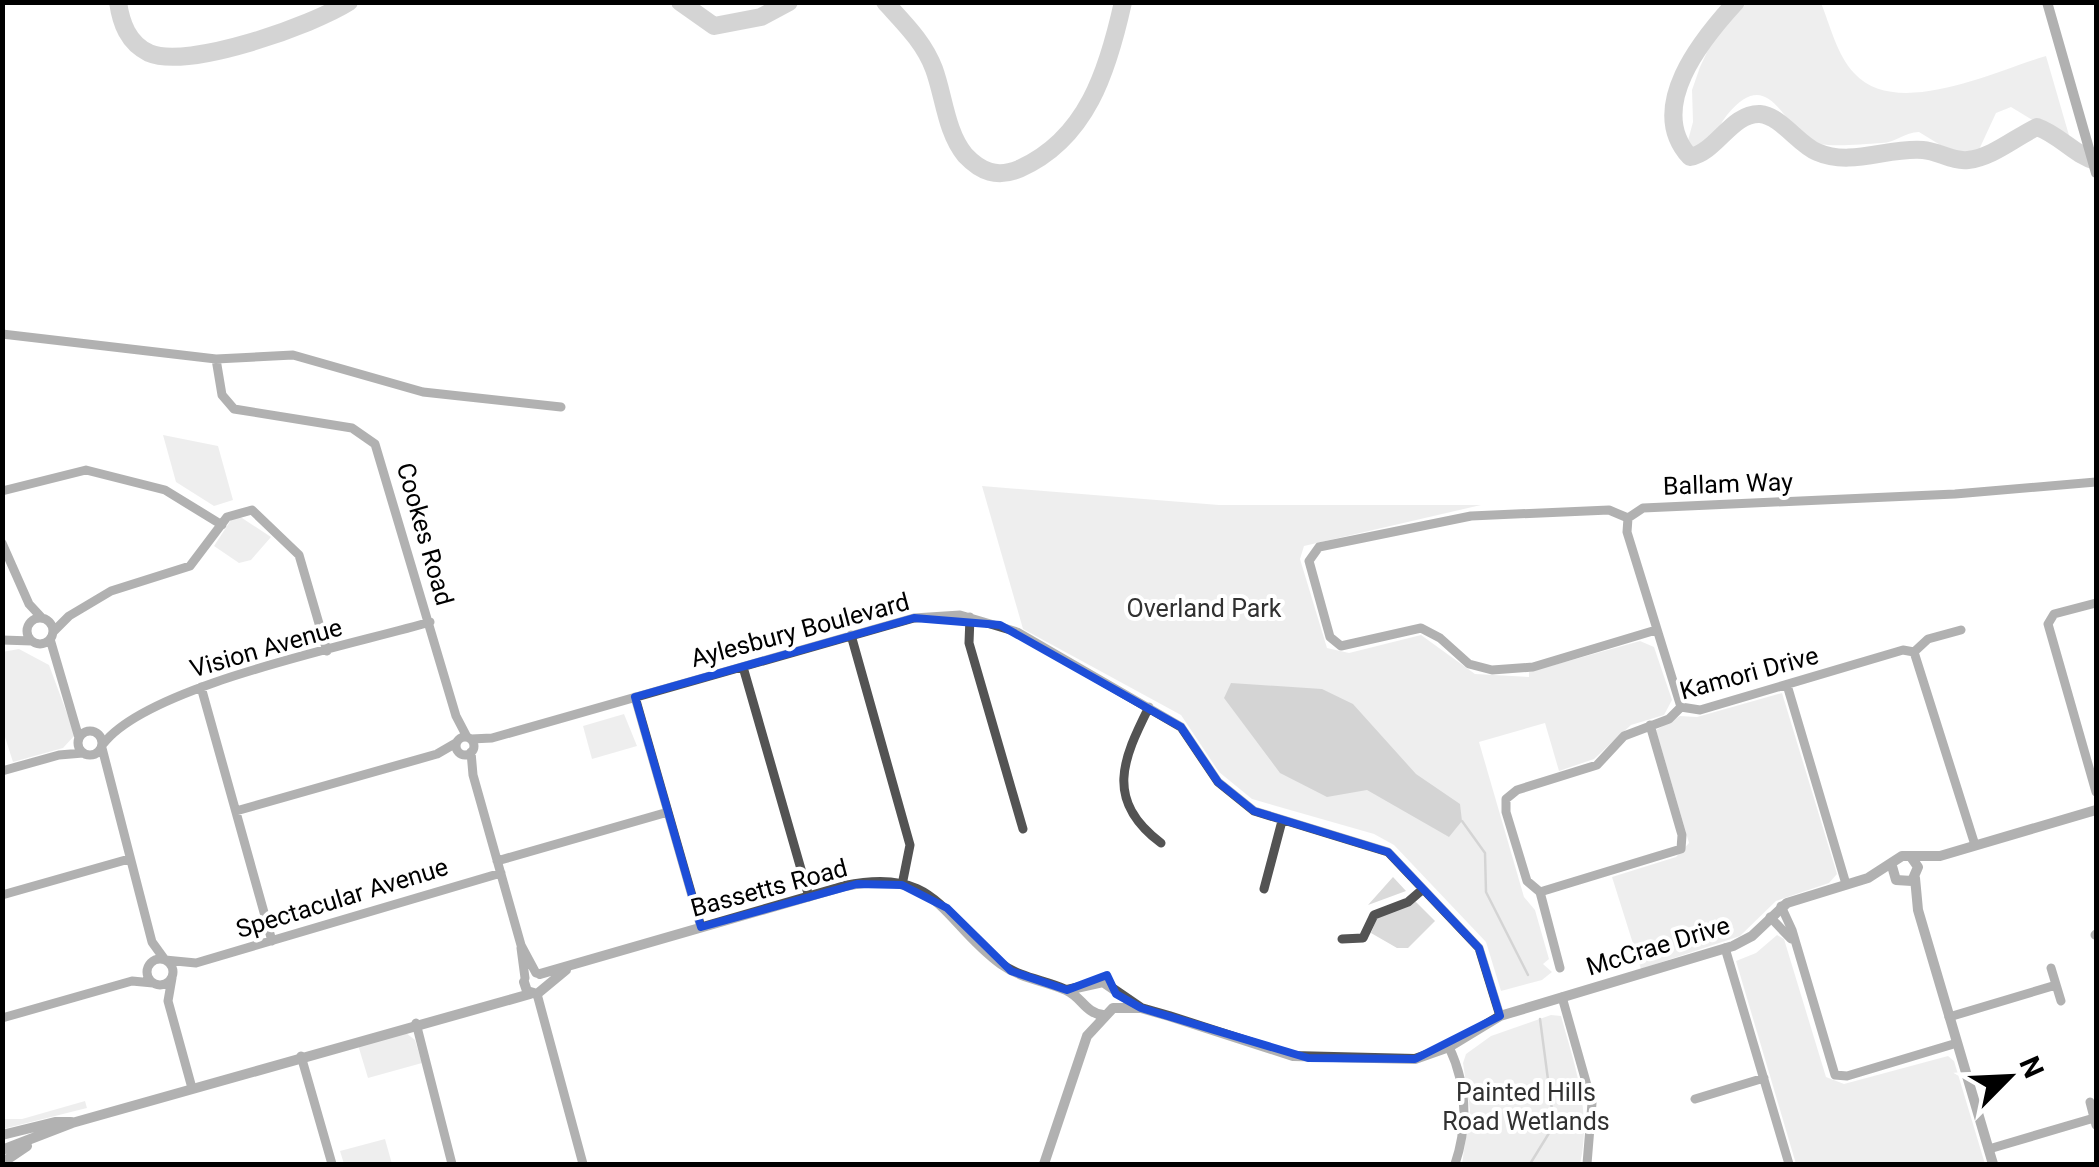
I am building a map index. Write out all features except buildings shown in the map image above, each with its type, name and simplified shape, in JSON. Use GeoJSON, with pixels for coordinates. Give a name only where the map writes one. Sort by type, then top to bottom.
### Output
{"type":"FeatureCollection","features":[{"type":"Feature","properties":{"kind":"street"},"geometry":{"type":"LineString","coordinates":[[2046,2],[2096,173]]}},
{"type":"Feature","properties":{"kind":"street"},"geometry":{"type":"LineString","coordinates":[[2,334],[216,359],[314,358],[423,392],[561,408]]}},
{"type":"Feature","properties":{"kind":"street","name":"Cookes Road"},"geometry":{"type":"LineString","coordinates":[[216,359],[222,395],[234,410],[352,428],[375,444],[430,622],[583,1164]]}},
{"type":"Feature","properties":{"kind":"street"},"geometry":{"type":"LineString","coordinates":[[2,492],[86,470],[165,490],[222,525]]}},
{"type":"Feature","properties":{"kind":"street","name":"Ballam Way"},"geometry":{"type":"LineString","coordinates":[[1656,630],[1518,670],[1477,668],[1434,633],[1421,628],[1341,646],[1330,636],[1310,566],[1312,552],[1471,516],[1609,510],[1628,518],[1642,508],[1955,494],[2096,482]]}},
{"type":"Feature","properties":{"kind":"street"},"geometry":{"type":"LineString","coordinates":[[6,640],[36,642],[52,635],[69,616],[118,588],[190,566],[237,512],[256,513],[296,549],[327,651]]}},
{"type":"Feature","properties":{"kind":"street"},"geometry":{"type":"LineString","coordinates":[[1628,518],[1627,532],[1682,707]]}},
{"type":"Feature","properties":{"kind":"street"},"geometry":{"type":"LineString","coordinates":[[2,543],[28,604],[29,626],[36,642],[52,659],[74,709],[102,746],[106,775],[152,942],[173,977],[168,1001]]}},
{"type":"Feature","properties":{"kind":"street"},"geometry":{"type":"LineString","coordinates":[[2096,603],[2057,613],[2048,624],[2096,792]]}},
{"type":"Feature","properties":{"kind":"street"},"geometry":{"type":"LineString","coordinates":[[28,604],[44,619],[52,635],[52,659]]}},
{"type":"Feature","properties":{"kind":"street"},"geometry":{"type":"LineString","coordinates":[[6,640],[44,619],[69,616]]}},
{"type":"Feature","properties":{"kind":"street"},"geometry":{"type":"LineString","coordinates":[[970,617],[969,642],[1023,829]]}},
{"type":"Feature","properties":{"kind":"street","name":"Aylesbury Boulevard"},"geometry":{"type":"LineString","coordinates":[[236,811],[914,618],[970,617],[1016,632],[1181,727],[1228,792],[1254,811],[1378,846],[1478,948],[1500,1016]]}},
{"type":"Feature","properties":{"kind":"street","name":"Vision Avenue"},"geometry":{"type":"LineString","coordinates":[[86,754],[102,746],[118,726],[156,703],[430,622]]}},
{"type":"Feature","properties":{"kind":"street","name":"Kamori Drive"},"geometry":{"type":"LineString","coordinates":[[1560,968],[1540,892],[1527,881],[1506,812],[1506,798],[1517,790],[1598,765],[1624,736],[1669,719],[1682,707],[1700,710],[1903,650],[1914,652],[1928,639],[1961,630]]}},
{"type":"Feature","properties":{"kind":"street"},"geometry":{"type":"LineString","coordinates":[[850,636],[910,846],[902,885]]}},
{"type":"Feature","properties":{"kind":"street"},"geometry":{"type":"LineString","coordinates":[[1914,652],[1976,846]]}},
{"type":"Feature","properties":{"kind":"street"},"geometry":{"type":"LineString","coordinates":[[743,667],[808,897]]}},
{"type":"Feature","properties":{"kind":"street"},"geometry":{"type":"LineString","coordinates":[[1787,685],[1846,884]]}},
{"type":"Feature","properties":{"kind":"street"},"geometry":{"type":"LineString","coordinates":[[201,688],[272,940]]}},
{"type":"Feature","properties":{"kind":"street"},"geometry":{"type":"LineString","coordinates":[[635,697],[701,928]]}},
{"type":"Feature","properties":{"kind":"street"},"geometry":{"type":"LineString","coordinates":[[1149,707],[1127,750],[1124,782],[1137,820],[1161,842]]}},
{"type":"Feature","properties":{"kind":"street"},"geometry":{"type":"LineString","coordinates":[[74,709],[78,740],[106,775]]}},
{"type":"Feature","properties":{"kind":"street"},"geometry":{"type":"LineString","coordinates":[[1540,892],[1681,849],[1682,834],[1650,725]]}},
{"type":"Feature","properties":{"kind":"street","name":"Vision Avenue"},"geometry":{"type":"LineString","coordinates":[[92,731],[118,726]]}},
{"type":"Feature","properties":{"kind":"street"},"geometry":{"type":"LineString","coordinates":[[59,755],[92,731]]}},
{"type":"Feature","properties":{"kind":"street"},"geometry":{"type":"LineString","coordinates":[[2,771],[59,755],[86,754]]}},
{"type":"Feature","properties":{"kind":"street"},"geometry":{"type":"LineString","coordinates":[[1918,910],[1892,866],[1902,856],[1940,856],[2096,810]]}},
{"type":"Feature","properties":{"kind":"street"},"geometry":{"type":"LineString","coordinates":[[497,861],[668,812]]}},
{"type":"Feature","properties":{"kind":"street"},"geometry":{"type":"LineString","coordinates":[[1264,888],[1282,821]]}},
{"type":"Feature","properties":{"kind":"street"},"geometry":{"type":"LineString","coordinates":[[1897,880],[1916,877],[1940,856]]}},
{"type":"Feature","properties":{"kind":"street"},"geometry":{"type":"LineString","coordinates":[[1911,857],[1918,867],[1918,910],[1993,1164]]}},
{"type":"Feature","properties":{"kind":"street"},"geometry":{"type":"LineString","coordinates":[[2,895],[129,859]]}},
{"type":"Feature","properties":{"kind":"street","name":"McCrae Drive"},"geometry":{"type":"LineString","coordinates":[[1562,997],[1725,948],[1752,936],[1780,906],[1868,878],[1892,866]]}},
{"type":"Feature","properties":{"kind":"street","name":"Spectacular Avenue"},"geometry":{"type":"LineString","coordinates":[[155,984],[196,963],[501,872]]}},
{"type":"Feature","properties":{"kind":"street","name":"McCrae Drive"},"geometry":{"type":"LineString","coordinates":[[1868,878],[1897,880]]}},
{"type":"Feature","properties":{"kind":"street","name":"Bassetts Road"},"geometry":{"type":"LineString","coordinates":[[2,1150],[41,1138],[72,1122],[503,999],[570,966],[857,884],[902,885],[946,908],[988,953],[1011,971],[1067,990],[1086,1006],[1108,1012],[1140,1008]]}},
{"type":"Feature","properties":{"kind":"street"},"geometry":{"type":"LineString","coordinates":[[1342,939],[1363,938],[1374,915],[1408,902],[1423,889]]}},
{"type":"Feature","properties":{"kind":"street"},"geometry":{"type":"LineString","coordinates":[[1780,906],[1835,1075],[1857,1073],[1957,1043]]}},
{"type":"Feature","properties":{"kind":"street"},"geometry":{"type":"LineString","coordinates":[[1770,916],[1793,942]]}},
{"type":"Feature","properties":{"kind":"street"},"geometry":{"type":"LineString","coordinates":[[152,942],[149,966],[155,984],[168,1001],[192,1088]]}},
{"type":"Feature","properties":{"kind":"street"},"geometry":{"type":"LineString","coordinates":[[1725,948],[1789,1164]]}},
{"type":"Feature","properties":{"kind":"street"},"geometry":{"type":"LineString","coordinates":[[132,981],[149,966],[165,960]]}},
{"type":"Feature","properties":{"kind":"street","name":"Spectacular Avenue"},"geometry":{"type":"LineString","coordinates":[[165,960],[196,963]]}},
{"type":"Feature","properties":{"kind":"street"},"geometry":{"type":"LineString","coordinates":[[2051,968],[2061,1001]]}},
{"type":"Feature","properties":{"kind":"street"},"geometry":{"type":"LineString","coordinates":[[2,1018],[132,981],[155,984]]}},
{"type":"Feature","properties":{"kind":"street","name":"Bassetts Road"},"geometry":{"type":"LineString","coordinates":[[1090,985],[1107,984],[1140,1008],[1308,1058],[1398,1061],[1449,1047],[1500,1016],[1562,997]]}},
{"type":"Feature","properties":{"kind":"street"},"geometry":{"type":"LineString","coordinates":[[1949,1017],[2056,984]]}},
{"type":"Feature","properties":{"kind":"street"},"geometry":{"type":"LineString","coordinates":[[1044,1164],[1087,1036],[1090,985],[1067,990]]}},
{"type":"Feature","properties":{"kind":"street"},"geometry":{"type":"LineString","coordinates":[[1087,1036],[1108,1012],[1116,994]]}},
{"type":"Feature","properties":{"kind":"street"},"geometry":{"type":"LineString","coordinates":[[1562,997],[1592,1103],[1586,1164]]}},
{"type":"Feature","properties":{"kind":"street"},"geometry":{"type":"LineString","coordinates":[[416,1023],[452,1164]]}},
{"type":"Feature","properties":{"kind":"street"},"geometry":{"type":"LineString","coordinates":[[1449,1047],[1463,1088],[1462,1134],[1454,1164]]}},
{"type":"Feature","properties":{"kind":"street"},"geometry":{"type":"LineString","coordinates":[[301,1056],[332,1164]]}},
{"type":"Feature","properties":{"kind":"street"},"geometry":{"type":"LineString","coordinates":[[1696,1099],[1764,1078]]}},
{"type":"Feature","properties":{"kind":"street"},"geometry":{"type":"LineString","coordinates":[[1988,1150],[2095,1121],[2090,1102]]}},
{"type":"Feature","properties":{"kind":"street","name":"Bassetts Road"},"geometry":{"type":"LineString","coordinates":[[2,1134],[72,1122]]}},
{"type":"Feature","properties":{"kind":"street"},"geometry":{"type":"LineString","coordinates":[[2,1163],[41,1138]]}},
{"type":"Feature","properties":{"kind":"highlighted area"},"geometry":{"type":"Polygon","coordinates":[[[914,618],[1000,625],[1181,727],[1218,782],[1254,811],[1388,852],[1479,948],[1500,1016],[1415,1059],[1308,1058],[1141,1008],[1116,994],[1107,975],[1067,990],[1011,971],[947,908],[902,885],[857,884],[701,927],[635,697],[914,618]]]}},
{"type":"Feature","properties":{"kind":"green space"},"geometry":{"type":"Polygon","coordinates":[[[1747,3],[1821,3],[1848,66],[1872,86],[1895,92],[1947,88],[2046,56],[2075,156],[2067,154],[2044,127],[2011,107],[1996,113],[1977,154],[1960,157],[1919,132],[1887,143],[1819,144],[1796,129],[1767,98],[1756,95],[1743,100],[1727,115],[1700,163],[1690,162],[1684,155],[1693,122],[1692,90],[1716,33],[1747,3]]]}},
{"type":"Feature","properties":{"kind":"green space"},"geometry":{"type":"Polygon","coordinates":[[[163,435],[218,446],[233,500],[214,506],[176,482],[163,435]]]}},
{"type":"Feature","properties":{"kind":"green space","name":"Overland Park"},"geometry":{"type":"Polygon","coordinates":[[[982,486],[1219,505],[1481,505],[1304,546],[1300,559],[1327,648],[1349,653],[1421,635],[1475,674],[1529,677],[1529,672],[1640,641],[1654,647],[1672,700],[1664,715],[1631,725],[1594,759],[1559,771],[1545,723],[1479,742],[1524,897],[1535,910],[1549,959],[1543,964],[1552,972],[1542,980],[1501,991],[1486,942],[1394,845],[1374,834],[1252,799],[1219,772],[1181,715],[1023,629],[982,486]]]}},
{"type":"Feature","properties":{"kind":"green space"},"geometry":{"type":"Polygon","coordinates":[[[239,516],[271,537],[251,560],[239,563],[214,546],[231,520],[239,516]]]}},
{"type":"Feature","properties":{"kind":"green space"},"geometry":{"type":"Polygon","coordinates":[[[19,649],[49,665],[75,735],[63,748],[13,762],[3,731],[2,652],[19,649]]]}},
{"type":"Feature","properties":{"kind":"green space"},"geometry":{"type":"Polygon","coordinates":[[[1782,693],[1837,874],[1829,883],[1776,901],[1740,936],[1641,969],[1612,877],[1676,857],[1689,843],[1656,730],[1680,716],[1697,717],[1782,693]]]}},
{"type":"Feature","properties":{"kind":"green space"},"geometry":{"type":"Polygon","coordinates":[[[624,714],[637,746],[592,759],[583,726],[624,714]]]}},
{"type":"Feature","properties":{"kind":"green space"},"geometry":{"type":"Polygon","coordinates":[[[1393,877],[1406,891],[1368,905],[1393,877]]]}},
{"type":"Feature","properties":{"kind":"green space"},"geometry":{"type":"Polygon","coordinates":[[[1414,900],[1435,921],[1408,948],[1397,948],[1371,933],[1377,918],[1414,900]]]}},
{"type":"Feature","properties":{"kind":"green space"},"geometry":{"type":"Polygon","coordinates":[[[1777,935],[1784,939],[1826,1077],[1844,1084],[1948,1056],[1954,1061],[1985,1164],[1796,1164],[1736,961],[1756,953],[1777,935]]]}},
{"type":"Feature","properties":{"kind":"green space","name":"Painted Hills Road Wetlands"},"geometry":{"type":"Polygon","coordinates":[[[1551,1015],[1561,1016],[1580,1090],[1584,1126],[1580,1164],[1462,1164],[1470,1110],[1463,1063],[1466,1054],[1491,1036],[1551,1015]]]}},
{"type":"Feature","properties":{"kind":"green space"},"geometry":{"type":"Polygon","coordinates":[[[406,1033],[415,1040],[422,1063],[368,1078],[358,1045],[406,1033]]]}},
{"type":"Feature","properties":{"kind":"green space"},"geometry":{"type":"Polygon","coordinates":[[[85,1101],[87,1108],[3,1129],[3,1119],[22,1119],[85,1101]]]}},
{"type":"Feature","properties":{"kind":"green space"},"geometry":{"type":"Polygon","coordinates":[[[385,1139],[392,1164],[344,1164],[340,1151],[385,1139]]]}},
{"type":"Feature","properties":{"kind":"shaded area"},"geometry":{"type":"Polygon","coordinates":[[[1231,683],[1322,689],[1353,704],[1416,774],[1460,804],[1462,821],[1449,837],[1367,790],[1327,797],[1280,773],[1224,698],[1231,683]]]}},
{"type":"Feature","properties":{"kind":"waterway"},"geometry":{"type":"LineString","coordinates":[[118,2],[124,25],[136,44],[149,53],[167,57],[220,50],[280,33],[349,2]]}},
{"type":"Feature","properties":{"kind":"waterway"},"geometry":{"type":"LineString","coordinates":[[680,2],[714,26],[761,17],[789,2]]}},
{"type":"Feature","properties":{"kind":"waterway"},"geometry":{"type":"LineString","coordinates":[[885,2],[930,59],[959,146],[977,166],[996,173],[1011,172],[1042,156],[1078,121],[1101,77],[1123,2]]}},
{"type":"Feature","properties":{"kind":"waterway"},"geometry":{"type":"LineString","coordinates":[[1736,2],[1695,54],[1676,96],[1673,117],[1678,138],[1690,157],[1700,154],[1741,120],[1760,114],[1775,120],[1817,152],[1843,158],[1923,150],[1968,160],[1995,151],[2037,127],[2096,161]]}},
{"type":"Feature","properties":{"kind":"waterway"},"geometry":{"type":"LineString","coordinates":[[1462,821],[1485,853],[1486,892],[1528,975]]}},
{"type":"Feature","properties":{"kind":"waterway"},"geometry":{"type":"LineString","coordinates":[[1530,1164],[1554,1125],[1540,1019]]}}]}
